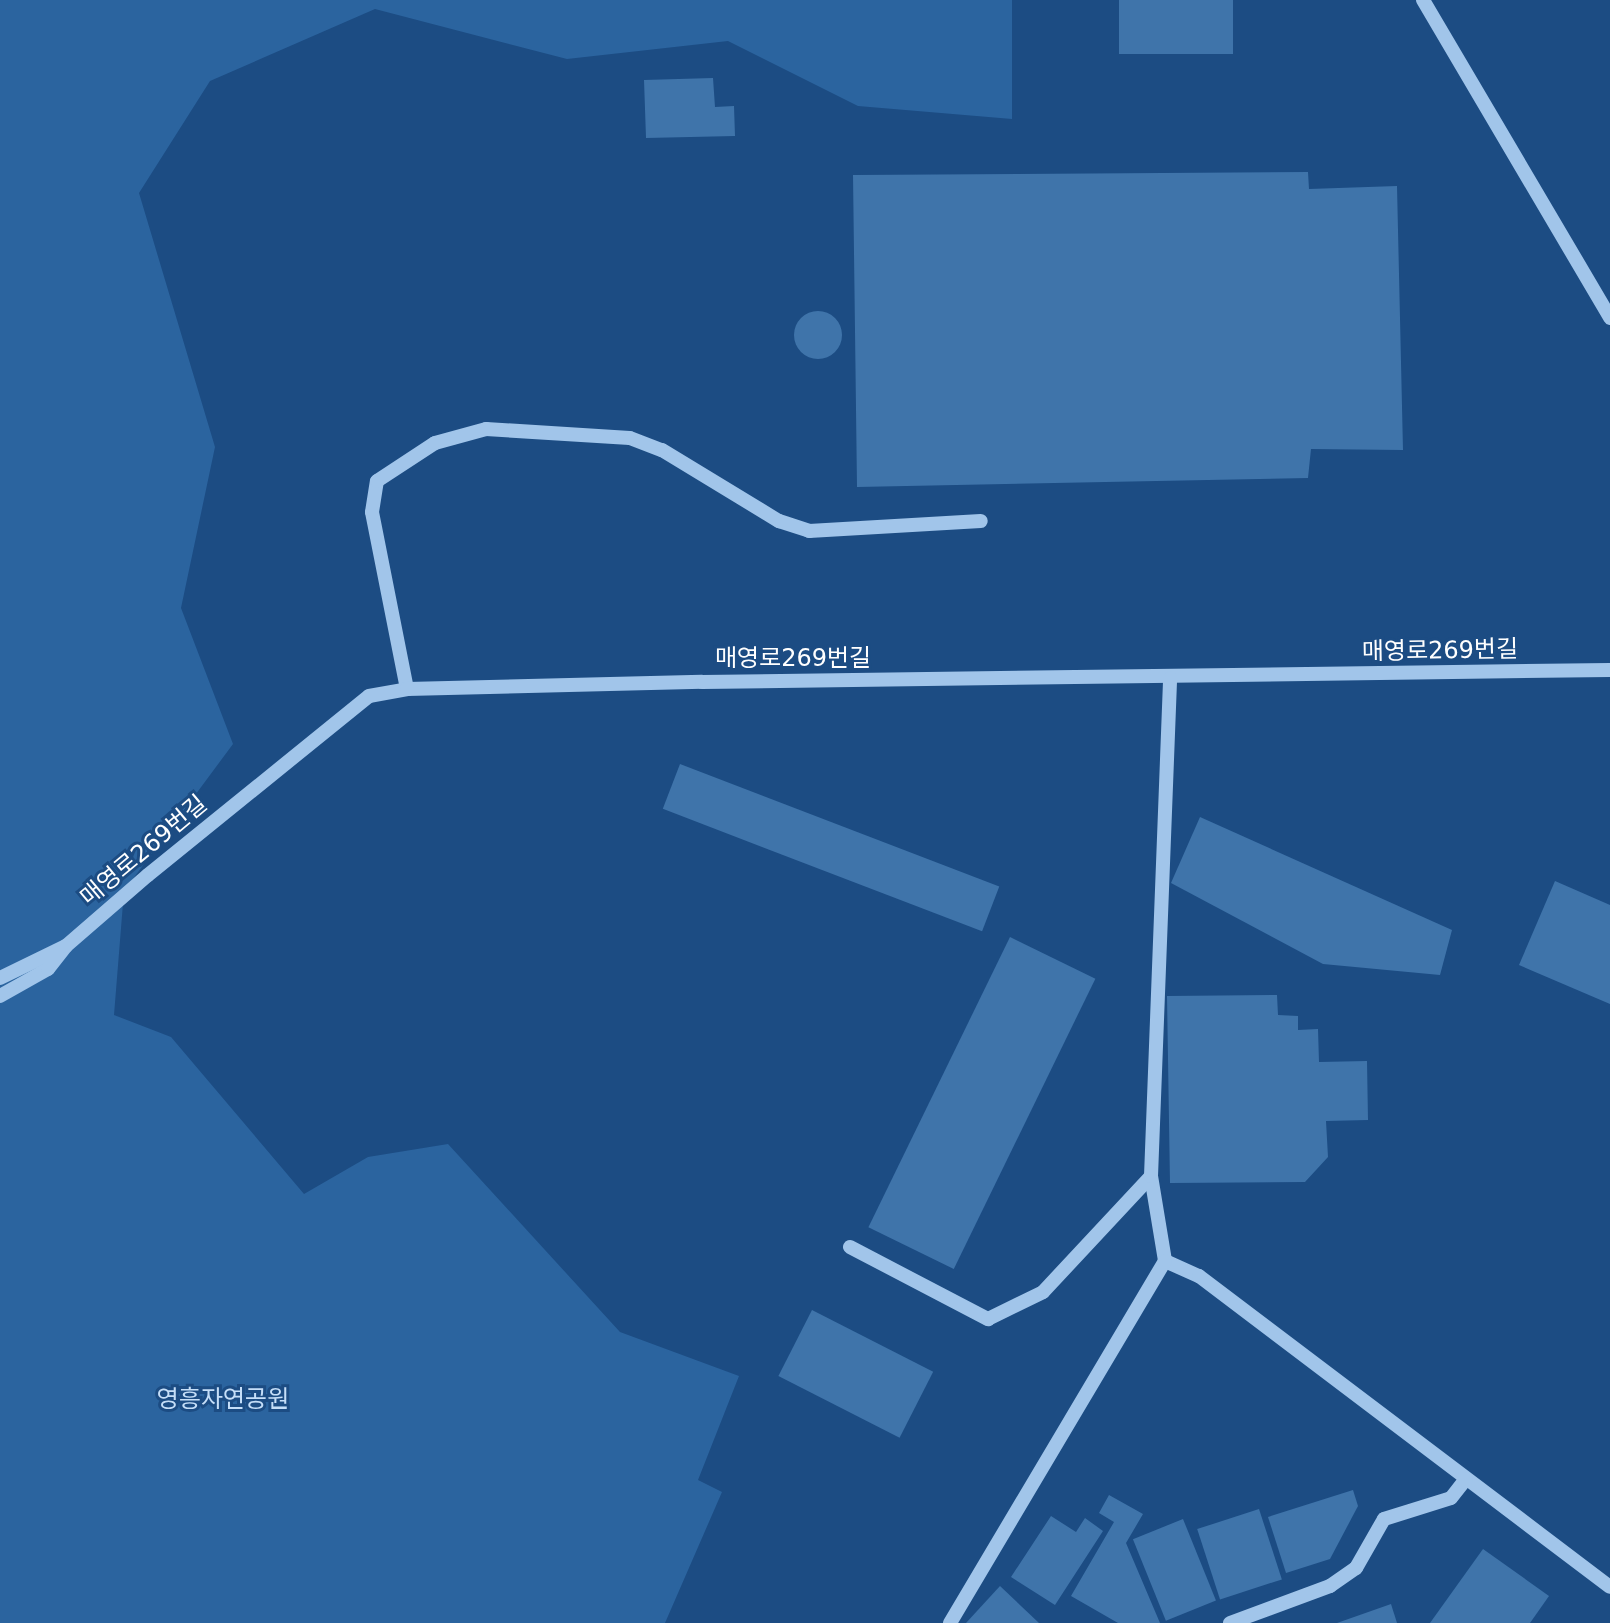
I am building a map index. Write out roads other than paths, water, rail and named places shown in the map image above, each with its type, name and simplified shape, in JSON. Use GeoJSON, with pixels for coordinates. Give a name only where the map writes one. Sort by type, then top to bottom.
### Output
{"type":"FeatureCollection","features":[{"type":"Feature","properties":{"kind":"street"},"geometry":{"type":"LineString","coordinates":[[1423,0],[1610,318]]}},
{"type":"Feature","properties":{"kind":"street"},"geometry":{"type":"LineString","coordinates":[[407,689],[372,512],[377,481],[435,443],[486,429],[630,438],[662,450],[779,521],[809,531],[981,521]]}},
{"type":"Feature","properties":{"kind":"street","name":"매영로269번길"},"geometry":{"type":"LineString","coordinates":[[66,946],[369,696],[407,689],[1610,670]]}},
{"type":"Feature","properties":{"kind":"street"},"geometry":{"type":"LineString","coordinates":[[950,1623],[1165,1261],[1151,1176],[1170,678]]}},
{"type":"Feature","properties":{"kind":"street"},"geometry":{"type":"LineString","coordinates":[[0,978],[66,946]]}},
{"type":"Feature","properties":{"kind":"street"},"geometry":{"type":"LineString","coordinates":[[0,996],[48,969],[66,946]]}},
{"type":"Feature","properties":{"kind":"street"},"geometry":{"type":"LineString","coordinates":[[850,1247],[988,1319],[1043,1292],[1151,1176]]}},
{"type":"Feature","properties":{"kind":"street"},"geometry":{"type":"LineString","coordinates":[[1165,1261],[1199,1276],[1610,1587]]}},
{"type":"Feature","properties":{"kind":"street"},"geometry":{"type":"LineString","coordinates":[[1230,1623],[1339,1580],[1356,1568],[1384,1519],[1451,1498],[1466,1479]]}},
{"type":"Feature","properties":{"kind":"park label","name":"영흥자연공원"},"geometry":{"type":"Point","coordinates":[223,1400]}}]}
